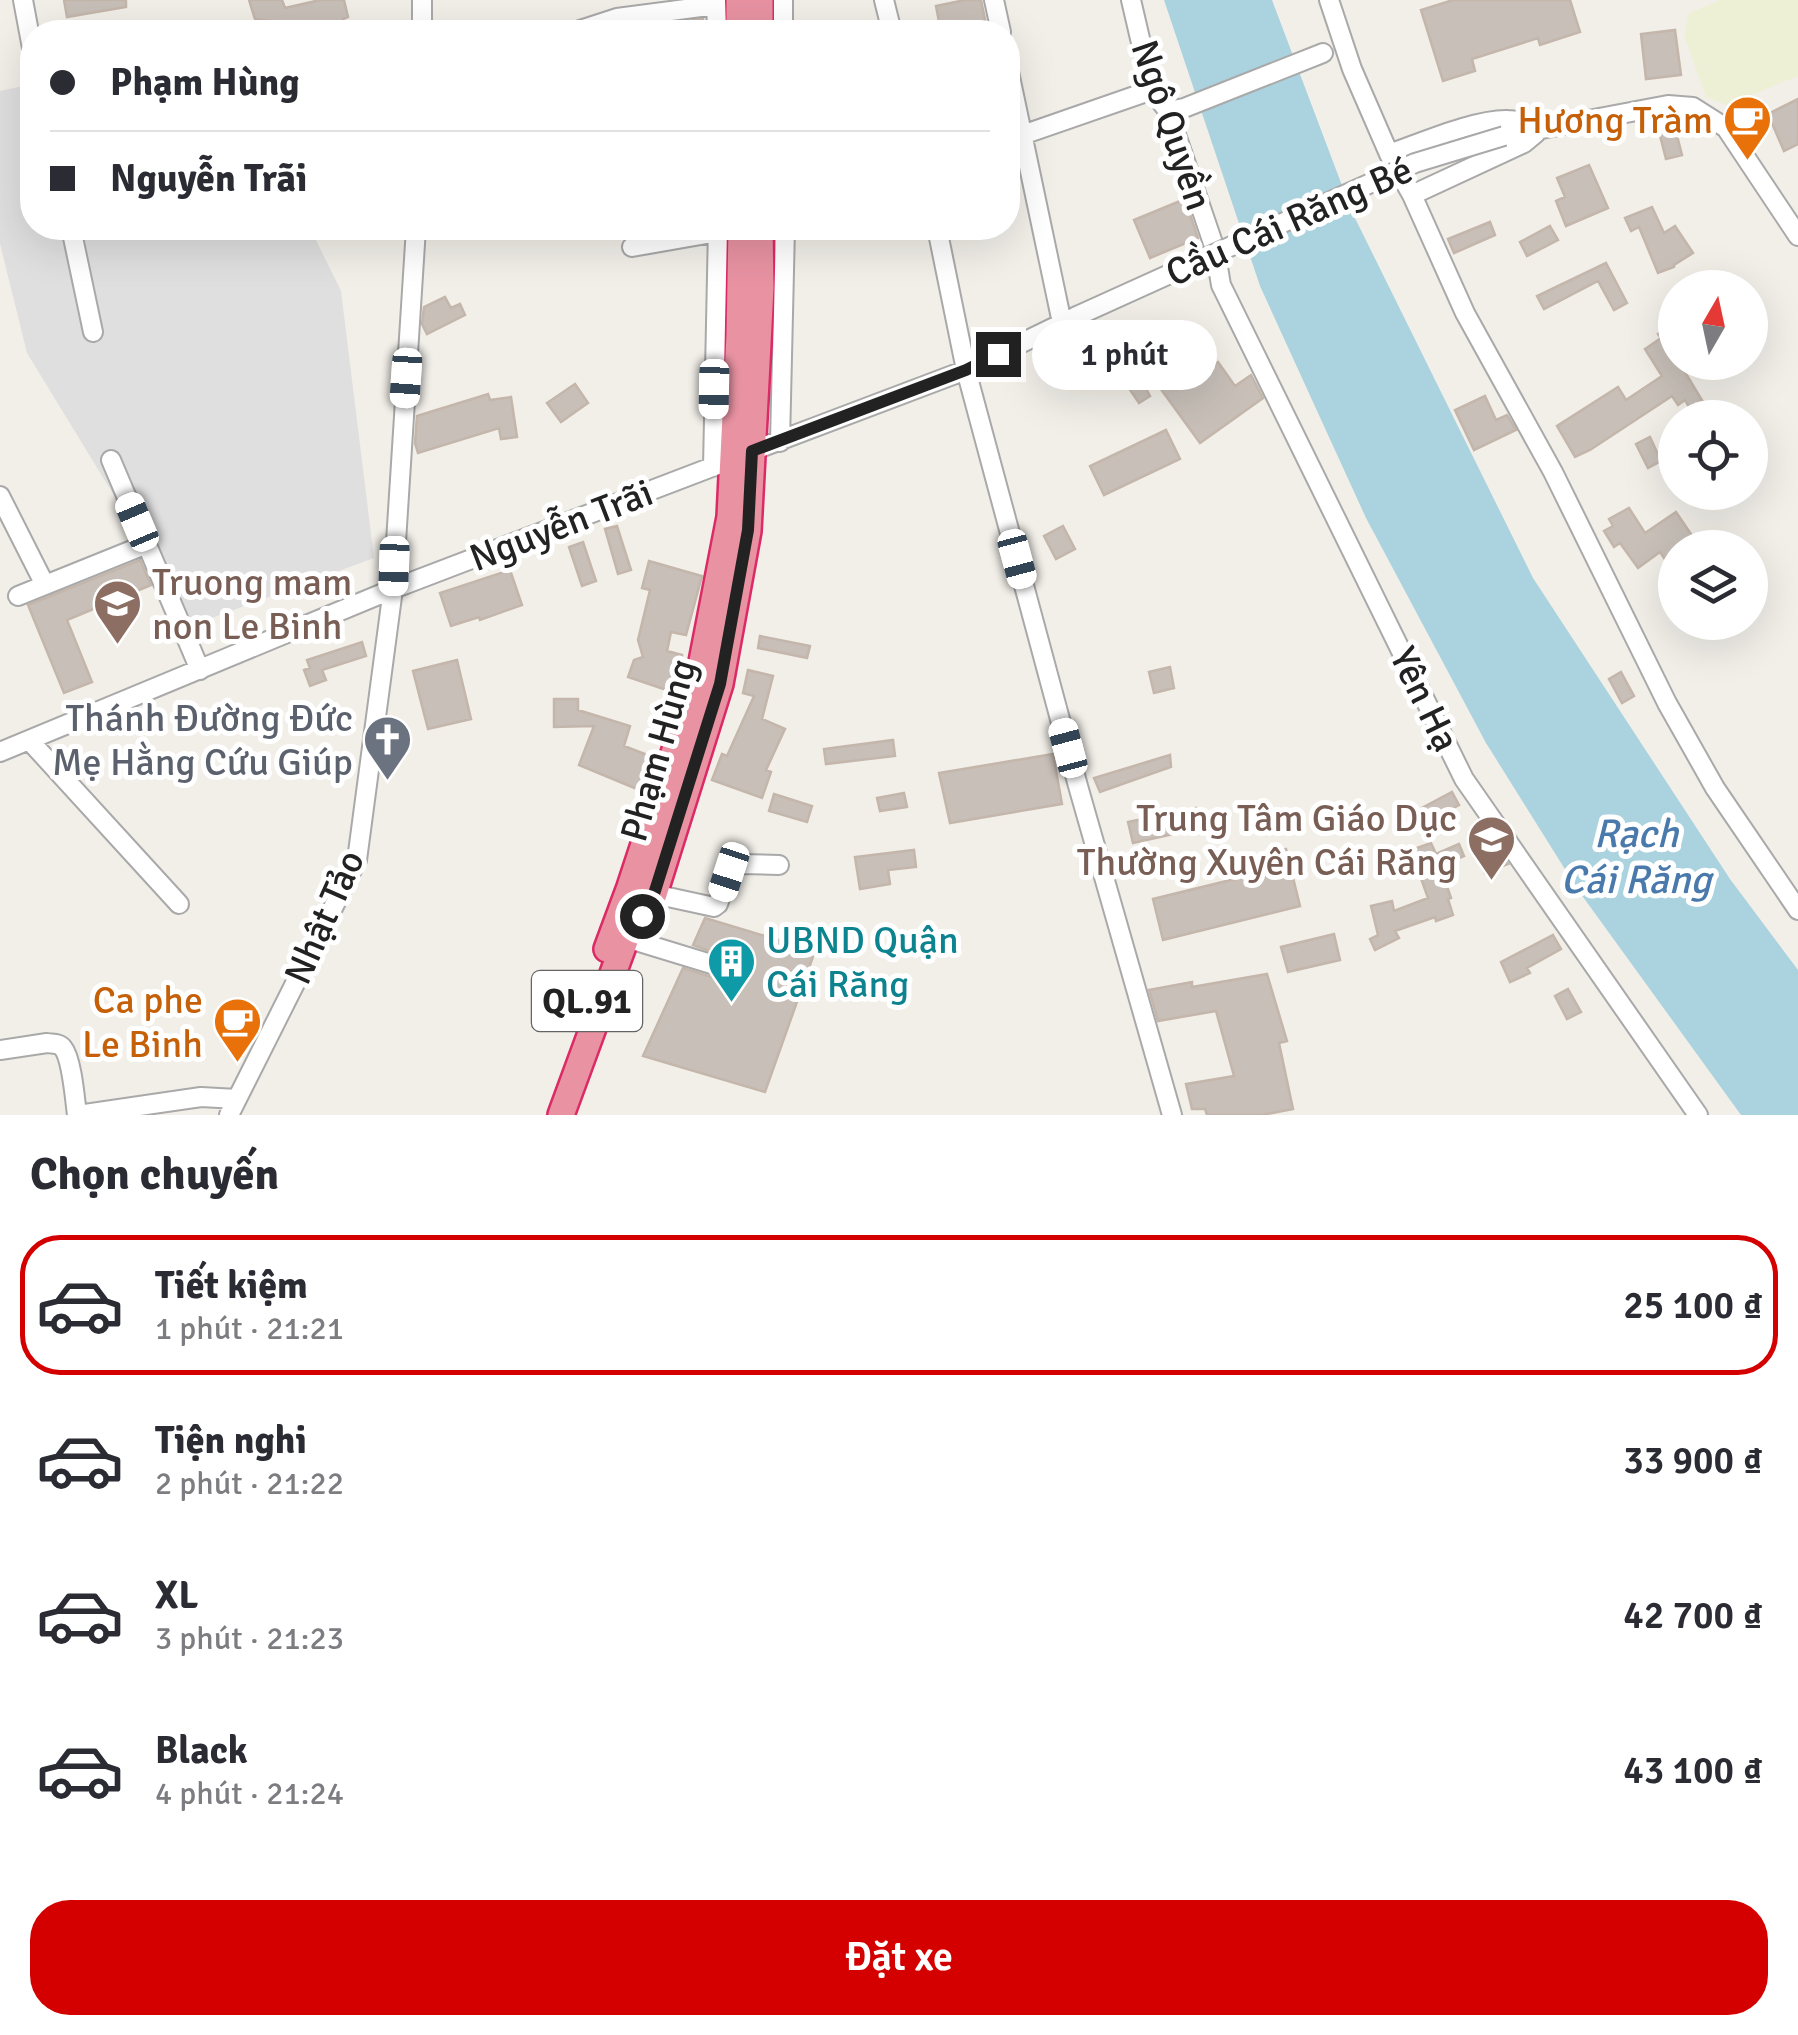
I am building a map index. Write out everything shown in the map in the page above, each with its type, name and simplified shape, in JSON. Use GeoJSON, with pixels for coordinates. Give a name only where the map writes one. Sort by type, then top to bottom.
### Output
{"type":"FeatureCollection","features":[{"type":"Feature","properties":{"kind":"highway","name":"QL.91"},"geometry":{"type":"LineString","coordinates":[[727,240],[746,387]]}},
{"type":"Feature","properties":{"kind":"highway","name":"QL.91"},"geometry":{"type":"LineString","coordinates":[[746,387],[760,287],[778,240]]}},
{"type":"Feature","properties":{"kind":"highway","name":"Phạm Hùng"},"geometry":{"type":"LineString","coordinates":[[544,1115],[642,890],[699,677],[730,516],[733,459],[746,387]]}},
{"type":"Feature","properties":{"kind":"highway","name":"Phạm Hùng"},"geometry":{"type":"LineString","coordinates":[[561,1115],[626,938],[642,916],[642,890]]}},
{"type":"Feature","properties":{"kind":"street","name":"Ngô Quyền"},"geometry":{"type":"LineString","coordinates":[[1131,0],[1152,90],[1176,110],[1216,249]]}},
{"type":"Feature","properties":{"kind":"street"},"geometry":{"type":"LineString","coordinates":[[1329,0],[1352,69],[1465,313],[1553,472],[1667,702],[1715,788],[1798,910]]}},
{"type":"Feature","properties":{"kind":"street"},"geometry":{"type":"LineString","coordinates":[[611,20],[724,2]]}},
{"type":"Feature","properties":{"kind":"street"},"geometry":{"type":"LineString","coordinates":[[1176,110],[1323,53]]}},
{"type":"Feature","properties":{"kind":"street"},"geometry":{"type":"LineString","coordinates":[[1020,136],[1152,90]]}},
{"type":"Feature","properties":{"kind":"street","name":"Cầu Cái Răng Bé"},"geometry":{"type":"LineString","coordinates":[[1070,320],[1415,163],[1504,136],[1668,105],[1694,107],[1726,128],[1790,209],[1798,236]]}},
{"type":"Feature","properties":{"kind":"street"},"geometry":{"type":"LineString","coordinates":[[1389,154],[1502,120],[1521,121],[1540,130],[1524,143],[1412,195]]}},
{"type":"Feature","properties":{"kind":"street"},"geometry":{"type":"LineString","coordinates":[[1020,158],[1070,320]]}},
{"type":"Feature","properties":{"kind":"street"},"geometry":{"type":"LineString","coordinates":[[74,240],[93,332]]}},
{"type":"Feature","properties":{"kind":"street","name":"Nhật Tảo"},"geometry":{"type":"LineString","coordinates":[[233,1107],[357,860],[393,590],[415,240]]}},
{"type":"Feature","properties":{"kind":"street"},"geometry":{"type":"LineString","coordinates":[[632,248],[672,240]]}},
{"type":"Feature","properties":{"kind":"street"},"geometry":{"type":"LineString","coordinates":[[726,240],[733,459]]}},
{"type":"Feature","properties":{"kind":"street"},"geometry":{"type":"LineString","coordinates":[[780,442],[782,240]]}},
{"type":"Feature","properties":{"kind":"street"},"geometry":{"type":"LineString","coordinates":[[939,240],[966,370],[1172,1115]]}},
{"type":"Feature","properties":{"kind":"street","name":"Yên Hạ"},"geometry":{"type":"LineString","coordinates":[[1216,249],[1221,286],[1464,779],[1698,1115]]}},
{"type":"Feature","properties":{"kind":"street","name":"Nguyễn Trãi"},"geometry":{"type":"LineString","coordinates":[[0,752],[393,590],[966,370],[1070,320]]}},
{"type":"Feature","properties":{"kind":"street"},"geometry":{"type":"LineString","coordinates":[[111,460],[200,670]]}},
{"type":"Feature","properties":{"kind":"street"},"geometry":{"type":"LineString","coordinates":[[0,496],[45,585]]}},
{"type":"Feature","properties":{"kind":"street"},"geometry":{"type":"LineString","coordinates":[[18,596],[147,544]]}},
{"type":"Feature","properties":{"kind":"street"},"geometry":{"type":"LineString","coordinates":[[29,740],[178,904]]}},
{"type":"Feature","properties":{"kind":"street"},"geometry":{"type":"LineString","coordinates":[[642,890],[714,907],[730,867],[779,865]]}},
{"type":"Feature","properties":{"kind":"street"},"geometry":{"type":"LineString","coordinates":[[626,938],[721,967]]}},
{"type":"Feature","properties":{"kind":"street"},"geometry":{"type":"LineString","coordinates":[[0,1050],[47,1043],[64,1048],[78,1115],[201,1097],[233,1107]]}},
{"type":"Feature","properties":{"kind":"shaded area"},"geometry":{"type":"Polygon","coordinates":[[[20,87],[20,240],[316,240],[341,291],[374,558],[193,625],[27,353],[0,244],[0,91],[20,87]]]}},
{"type":"Feature","properties":{"kind":"green space"},"geometry":{"type":"Polygon","coordinates":[[[1720,0],[1798,0],[1798,76],[1727,105],[1706,97],[1684,35],[1689,13],[1720,0]]]}},
{"type":"Feature","properties":{"kind":"water","name":"Rạch Cái Răng"},"geometry":{"type":"Polygon","coordinates":[[[1164,0],[1272,0],[1352,212],[1533,578],[1730,879],[1798,970],[1798,1115],[1741,1115],[1578,890],[1486,743],[1366,518],[1260,286],[1164,0]]]}},
{"type":"Feature","properties":{"kind":"building"},"geometry":{"type":"Polygon","coordinates":[[[64,0],[126,0],[126,7],[67,17],[64,0]]]}},
{"type":"Feature","properties":{"kind":"building"},"geometry":{"type":"Polygon","coordinates":[[[249,0],[282,0],[285,8],[320,0],[344,0],[348,17],[343,20],[255,19],[249,0]]]}},
{"type":"Feature","properties":{"kind":"building"},"geometry":{"type":"Polygon","coordinates":[[[981,0],[985,20],[939,20],[936,6],[981,0]]]}},
{"type":"Feature","properties":{"kind":"building"},"geometry":{"type":"Polygon","coordinates":[[[1453,0],[1570,0],[1580,32],[1540,45],[1538,38],[1472,59],[1475,71],[1443,81],[1421,10],[1453,0]]]}},
{"type":"Feature","properties":{"kind":"building"},"geometry":{"type":"Polygon","coordinates":[[[1675,30],[1681,75],[1646,79],[1641,34],[1675,30]]]}},
{"type":"Feature","properties":{"kind":"building"},"geometry":{"type":"Polygon","coordinates":[[[1798,99],[1798,144],[1784,151],[1768,114],[1798,99]]]}},
{"type":"Feature","properties":{"kind":"building"},"geometry":{"type":"Polygon","coordinates":[[[1673,120],[1682,155],[1666,159],[1657,124],[1673,120]]]}},
{"type":"Feature","properties":{"kind":"building"},"geometry":{"type":"Polygon","coordinates":[[[1589,165],[1608,208],[1566,226],[1556,201],[1565,197],[1557,178],[1589,165]]]}},
{"type":"Feature","properties":{"kind":"building"},"geometry":{"type":"Polygon","coordinates":[[[1185,199],[1198,238],[1150,258],[1134,220],[1185,199]]]}},
{"type":"Feature","properties":{"kind":"building"},"geometry":{"type":"Polygon","coordinates":[[[1652,207],[1664,233],[1675,226],[1693,253],[1658,273],[1639,227],[1631,231],[1625,218],[1652,207]]]}},
{"type":"Feature","properties":{"kind":"building"},"geometry":{"type":"Polygon","coordinates":[[[1490,222],[1495,235],[1454,253],[1448,239],[1490,222]]]}},
{"type":"Feature","properties":{"kind":"building"},"geometry":{"type":"Polygon","coordinates":[[[1550,226],[1558,240],[1527,256],[1520,242],[1550,226]]]}},
{"type":"Feature","properties":{"kind":"building"},"geometry":{"type":"Polygon","coordinates":[[[1606,263],[1627,303],[1614,310],[1598,281],[1544,309],[1537,296],[1606,263]]]}},
{"type":"Feature","properties":{"kind":"building"},"geometry":{"type":"Polygon","coordinates":[[[445,297],[451,308],[460,304],[465,315],[427,334],[422,324],[424,307],[445,297]]]}},
{"type":"Feature","properties":{"kind":"building"},"geometry":{"type":"Polygon","coordinates":[[[1180,336],[1205,371],[1218,362],[1235,386],[1251,375],[1263,398],[1200,443],[1142,363],[1180,336]]]}},
{"type":"Feature","properties":{"kind":"building"},"geometry":{"type":"Polygon","coordinates":[[[1658,340],[1658,370],[1645,349],[1658,340]]]}},
{"type":"Feature","properties":{"kind":"building"},"geometry":{"type":"Polygon","coordinates":[[[1134,365],[1150,396],[1139,403],[1120,375],[1134,365]]]}},
{"type":"Feature","properties":{"kind":"building"},"geometry":{"type":"Polygon","coordinates":[[[1658,379],[1690,380],[1702,400],[1675,400],[1672,396],[1658,400],[1658,405],[1575,457],[1557,426],[1618,387],[1626,400],[1658,379]]]}},
{"type":"Feature","properties":{"kind":"building"},"geometry":{"type":"Polygon","coordinates":[[[575,384],[588,403],[561,422],[547,403],[575,384]]]}},
{"type":"Feature","properties":{"kind":"building"},"geometry":{"type":"Polygon","coordinates":[[[488,394],[490,400],[511,397],[517,437],[501,439],[499,428],[418,453],[417,416],[488,394]]]}},
{"type":"Feature","properties":{"kind":"building"},"geometry":{"type":"Polygon","coordinates":[[[1485,396],[1496,420],[1507,415],[1516,430],[1474,450],[1455,410],[1485,396]]]}},
{"type":"Feature","properties":{"kind":"building"},"geometry":{"type":"Polygon","coordinates":[[[1166,430],[1180,459],[1104,495],[1090,466],[1166,430]]]}},
{"type":"Feature","properties":{"kind":"building"},"geometry":{"type":"Polygon","coordinates":[[[1650,437],[1658,463],[1648,468],[1636,444],[1650,437]]]}},
{"type":"Feature","properties":{"kind":"building"},"geometry":{"type":"Polygon","coordinates":[[[1629,508],[1645,533],[1676,512],[1688,530],[1658,530],[1658,553],[1638,568],[1620,543],[1614,547],[1604,531],[1613,526],[1609,519],[1629,508]]]}},
{"type":"Feature","properties":{"kind":"building"},"geometry":{"type":"Polygon","coordinates":[[[617,526],[631,570],[618,574],[605,529],[617,526]]]}},
{"type":"Feature","properties":{"kind":"building"},"geometry":{"type":"Polygon","coordinates":[[[1063,526],[1075,549],[1056,559],[1044,536],[1063,526]]]}},
{"type":"Feature","properties":{"kind":"building"},"geometry":{"type":"Polygon","coordinates":[[[583,542],[596,581],[582,586],[569,547],[583,542]]]}},
{"type":"Feature","properties":{"kind":"building"},"geometry":{"type":"Polygon","coordinates":[[[140,560],[151,585],[67,620],[92,682],[64,693],[28,605],[140,560]]]}},
{"type":"Feature","properties":{"kind":"building"},"geometry":{"type":"Polygon","coordinates":[[[649,561],[702,576],[686,635],[671,632],[667,651],[682,655],[675,693],[628,677],[634,660],[643,657],[638,640],[650,590],[642,588],[649,561]]]}},
{"type":"Feature","properties":{"kind":"building"},"geometry":{"type":"Polygon","coordinates":[[[510,570],[522,605],[451,626],[440,593],[510,570]]]}},
{"type":"Feature","properties":{"kind":"building"},"geometry":{"type":"Polygon","coordinates":[[[760,636],[810,646],[807,658],[758,648],[760,636]]]}},
{"type":"Feature","properties":{"kind":"building"},"geometry":{"type":"Polygon","coordinates":[[[362,642],[366,656],[322,670],[326,680],[310,686],[304,670],[310,668],[307,660],[362,642]]]}},
{"type":"Feature","properties":{"kind":"building"},"geometry":{"type":"Polygon","coordinates":[[[457,660],[471,719],[428,729],[413,671],[457,660]]]}},
{"type":"Feature","properties":{"kind":"building"},"geometry":{"type":"Polygon","coordinates":[[[1170,667],[1174,688],[1154,693],[1149,672],[1170,667]]]}},
{"type":"Feature","properties":{"kind":"building"},"geometry":{"type":"Polygon","coordinates":[[[748,670],[773,676],[762,719],[785,729],[766,770],[771,772],[762,798],[712,780],[754,696],[743,693],[748,670]]]}},
{"type":"Feature","properties":{"kind":"building"},"geometry":{"type":"Polygon","coordinates":[[[1621,672],[1634,696],[1622,703],[1609,679],[1621,672]]]}},
{"type":"Feature","properties":{"kind":"building"},"geometry":{"type":"Polygon","coordinates":[[[554,699],[578,699],[578,710],[630,726],[624,746],[650,756],[637,789],[579,765],[594,726],[554,727],[554,699]]]}},
{"type":"Feature","properties":{"kind":"building"},"geometry":{"type":"Polygon","coordinates":[[[893,740],[895,756],[826,764],[824,749],[893,740]]]}},
{"type":"Feature","properties":{"kind":"building"},"geometry":{"type":"Polygon","coordinates":[[[1053,754],[1062,804],[950,823],[939,773],[1053,754]]]}},
{"type":"Feature","properties":{"kind":"building"},"geometry":{"type":"Polygon","coordinates":[[[1170,755],[1171,767],[1100,792],[1094,778],[1170,755]]]}},
{"type":"Feature","properties":{"kind":"building"},"geometry":{"type":"Polygon","coordinates":[[[1452,792],[1459,805],[1427,822],[1420,809],[1452,792]]]}},
{"type":"Feature","properties":{"kind":"building"},"geometry":{"type":"Polygon","coordinates":[[[904,793],[907,807],[880,811],[877,798],[904,793]]]}},
{"type":"Feature","properties":{"kind":"building"},"geometry":{"type":"Polygon","coordinates":[[[774,794],[812,806],[807,822],[769,811],[774,794]]]}},
{"type":"Feature","properties":{"kind":"building"},"geometry":{"type":"Polygon","coordinates":[[[1196,808],[1200,828],[1133,843],[1128,822],[1196,808]]]}},
{"type":"Feature","properties":{"kind":"building"},"geometry":{"type":"Polygon","coordinates":[[[1431,843],[1436,854],[1459,844],[1464,856],[1440,866],[1453,915],[1395,931],[1399,938],[1375,950],[1370,939],[1378,935],[1371,906],[1392,901],[1394,911],[1428,898],[1411,850],[1431,843]]]}},
{"type":"Feature","properties":{"kind":"building"},"geometry":{"type":"Polygon","coordinates":[[[1286,849],[1300,906],[1163,940],[1153,899],[1247,876],[1243,860],[1286,849]]]}},
{"type":"Feature","properties":{"kind":"building"},"geometry":{"type":"Polygon","coordinates":[[[914,850],[916,867],[888,870],[890,884],[860,889],[855,857],[914,850]]]}},
{"type":"Feature","properties":{"kind":"building"},"geometry":{"type":"Polygon","coordinates":[[[1500,852],[1508,864],[1485,873],[1480,859],[1500,852]]]}},
{"type":"Feature","properties":{"kind":"building","name":"UBND Quận Cái Răng"},"geometry":{"type":"Polygon","coordinates":[[[705,918],[815,951],[765,1092],[643,1056],[683,968],[718,979],[733,972],[729,958],[693,945],[705,918]]]}},
{"type":"Feature","properties":{"kind":"building"},"geometry":{"type":"Polygon","coordinates":[[[1334,934],[1340,960],[1288,972],[1281,947],[1334,934]]]}},
{"type":"Feature","properties":{"kind":"building"},"geometry":{"type":"Polygon","coordinates":[[[1553,935],[1561,949],[1527,968],[1530,973],[1510,982],[1501,962],[1553,935]]]}},
{"type":"Feature","properties":{"kind":"building"},"geometry":{"type":"Polygon","coordinates":[[[1267,974],[1287,1041],[1279,1043],[1293,1109],[1262,1115],[1207,1115],[1205,1109],[1192,1109],[1186,1084],[1234,1076],[1216,1011],[1158,1021],[1149,990],[1267,974]]]}},
{"type":"Feature","properties":{"kind":"building"},"geometry":{"type":"Polygon","coordinates":[[[1568,989],[1581,1012],[1567,1019],[1555,996],[1568,989]]]}},
{"type":"Feature","properties":{"kind":"place","name":"Hương Tràm"},"geometry":{"type":"Point","coordinates":[1748,162]}},
{"type":"Feature","properties":{"kind":"place","name":"Truong mam non Le Binh"},"geometry":{"type":"Point","coordinates":[117,646]}},
{"type":"Feature","properties":{"kind":"place","name":"Thánh Đường Đức Mẹ Hằng Cứu Giúp"},"geometry":{"type":"Point","coordinates":[388,782]}},
{"type":"Feature","properties":{"kind":"place","name":"Trung Tâm Giáo Dục Thường Xuyên Cái Răng"},"geometry":{"type":"Point","coordinates":[1492,882]}},
{"type":"Feature","properties":{"kind":"place","name":"UBND Quận Cái Răng"},"geometry":{"type":"Point","coordinates":[731,1004]}},
{"type":"Feature","properties":{"kind":"place","name":"Ca phe Le Binh"},"geometry":{"type":"Point","coordinates":[238,1064]}},
{"type":"Feature","properties":{"kind":"route"},"geometry":{"type":"LineString","coordinates":[[642,916],[654,894],[720,684],[748,530],[752,451],[966,370],[998,354]]}}]}
